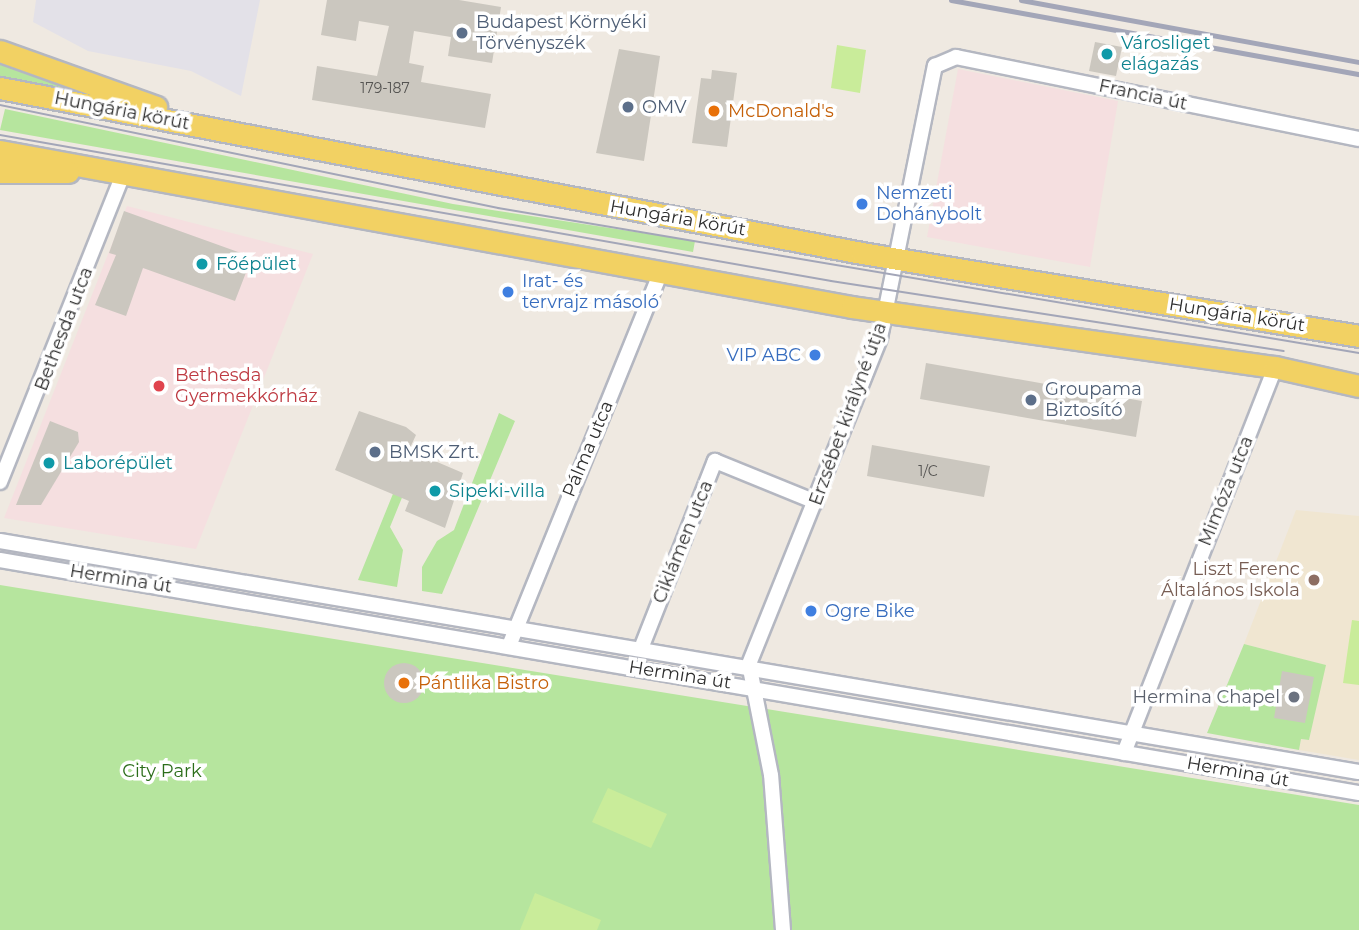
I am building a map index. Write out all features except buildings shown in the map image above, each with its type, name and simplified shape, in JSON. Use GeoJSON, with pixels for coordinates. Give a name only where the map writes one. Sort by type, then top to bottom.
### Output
{"type":"FeatureCollection","features":[{"type":"Feature","properties":{"kind":"main road"},"geometry":{"type":"LineString","coordinates":[[0,51],[231,132]]}},
{"type":"Feature","properties":{"kind":"main road","name":"Hungária körút"},"geometry":{"type":"LineString","coordinates":[[0,88],[896,259],[1359,336]]}},
{"type":"Feature","properties":{"kind":"main road"},"geometry":{"type":"LineString","coordinates":[[0,151],[886,313],[1275,367],[1359,386]]}},
{"type":"Feature","properties":{"kind":"main road"},"geometry":{"type":"LineString","coordinates":[[0,172],[115,172]]}},
{"type":"Feature","properties":{"kind":"street","name":"Francia út"},"geometry":{"type":"LineString","coordinates":[[932,71],[956,57],[1359,139]]}},
{"type":"Feature","properties":{"kind":"street","name":"Erzsébet királyné útja"},"geometry":{"type":"LineString","coordinates":[[750,664],[816,502],[886,313],[932,71]]}},
{"type":"Feature","properties":{"kind":"street","name":"Bethesda utca"},"geometry":{"type":"LineString","coordinates":[[0,482],[115,172]]}},
{"type":"Feature","properties":{"kind":"street","name":"Pálma utca"},"geometry":{"type":"LineString","coordinates":[[509,646],[661,272]]}},
{"type":"Feature","properties":{"kind":"street","name":"Mimóza utca"},"geometry":{"type":"LineString","coordinates":[[1124,753],[1129,732],[1275,367]]}},
{"type":"Feature","properties":{"kind":"street","name":"Ciklámen utca"},"geometry":{"type":"LineString","coordinates":[[642,646],[715,461],[816,502]]}},
{"type":"Feature","properties":{"kind":"street","name":"Hermina út"},"geometry":{"type":"LineString","coordinates":[[0,541],[750,664],[1359,772]]}},
{"type":"Feature","properties":{"kind":"street","name":"Hermina út"},"geometry":{"type":"LineString","coordinates":[[0,560],[752,686],[1359,793]]}},
{"type":"Feature","properties":{"kind":"street"},"geometry":{"type":"LineString","coordinates":[[750,664],[752,686],[771,775],[783,930]]}},
{"type":"Feature","properties":{"kind":"shaded area"},"geometry":{"type":"Polygon","coordinates":[[[36,0],[260,0],[241,96],[191,71],[88,51],[33,22],[36,0]]]}},
{"type":"Feature","properties":{"kind":"shaded area"},"geometry":{"type":"Polygon","coordinates":[[[958,69],[1118,101],[1090,267],[927,237],[958,69]]]}},
{"type":"Feature","properties":{"kind":"shaded area","name":"Bethesda Gyermekkórház"},"geometry":{"type":"Polygon","coordinates":[[[127,206],[313,254],[196,549],[4,518],[127,206]]]}},
{"type":"Feature","properties":{"kind":"shaded area","name":"Liszt Ferenc Általános Iskola"},"geometry":{"type":"Polygon","coordinates":[[[1296,510],[1359,516],[1359,760],[1299,750],[1301,739],[1309,740],[1325,665],[1244,644],[1296,510]]]}},
{"type":"Feature","properties":{"kind":"green space"},"geometry":{"type":"Polygon","coordinates":[[[837,45],[866,50],[860,93],[831,88],[837,45]]]}},
{"type":"Feature","properties":{"kind":"green space"},"geometry":{"type":"Polygon","coordinates":[[[0,58],[77,84],[75,92],[0,76],[0,58]]]}},
{"type":"Feature","properties":{"kind":"green space"},"geometry":{"type":"Polygon","coordinates":[[[5,109],[453,204],[695,241],[693,252],[0,130],[5,109]]]}},
{"type":"Feature","properties":{"kind":"green space"},"geometry":{"type":"Polygon","coordinates":[[[499,413],[515,421],[442,594],[422,591],[422,567],[437,541],[454,530],[499,413]]]}},
{"type":"Feature","properties":{"kind":"green space"},"geometry":{"type":"Polygon","coordinates":[[[401,474],[410,478],[390,527],[403,550],[397,587],[358,580],[401,474]]]}},
{"type":"Feature","properties":{"kind":"green space","name":"City Park"},"geometry":{"type":"Polygon","coordinates":[[[0,585],[1359,805],[1359,930],[0,930],[0,585]]]}},
{"type":"Feature","properties":{"kind":"green space"},"geometry":{"type":"Polygon","coordinates":[[[1352,620],[1359,621],[1359,685],[1343,683],[1352,620]]]}},
{"type":"Feature","properties":{"kind":"green space"},"geometry":{"type":"Polygon","coordinates":[[[1244,644],[1326,665],[1309,740],[1301,739],[1299,750],[1207,733],[1244,644]]]}},
{"type":"Feature","properties":{"kind":"green space"},"geometry":{"type":"Polygon","coordinates":[[[608,788],[667,814],[651,848],[592,822],[608,788]]]}},
{"type":"Feature","properties":{"kind":"green space"},"geometry":{"type":"Polygon","coordinates":[[[535,893],[601,920],[597,930],[520,930],[535,893]]]}},
{"type":"Feature","properties":{"kind":"tram line"},"geometry":{"type":"LineString","coordinates":[[0,105],[498,208],[1359,353]]}},
{"type":"Feature","properties":{"kind":"tram line"},"geometry":{"type":"LineString","coordinates":[[0,135],[831,281],[1284,351]]}},
{"type":"Feature","properties":{"kind":"railway"},"geometry":{"type":"LineString","coordinates":[[951,0],[1359,74]]}},
{"type":"Feature","properties":{"kind":"railway"},"geometry":{"type":"LineString","coordinates":[[1021,0],[1359,62]]}},
{"type":"Feature","properties":{"kind":"place","name":"Budapest Környéki Törvényszék"},"geometry":{"type":"Point","coordinates":[462,33]}},
{"type":"Feature","properties":{"kind":"place","name":"Városliget elágazás"},"geometry":{"type":"Point","coordinates":[1107,54]}},
{"type":"Feature","properties":{"kind":"place","name":"OMV"},"geometry":{"type":"Point","coordinates":[628,107]}},
{"type":"Feature","properties":{"kind":"place","name":"McDonald's"},"geometry":{"type":"Point","coordinates":[714,111]}},
{"type":"Feature","properties":{"kind":"place","name":"Nemzeti Dohánybolt"},"geometry":{"type":"Point","coordinates":[862,204]}},
{"type":"Feature","properties":{"kind":"place","name":"Főépület"},"geometry":{"type":"Point","coordinates":[202,264]}},
{"type":"Feature","properties":{"kind":"place","name":"Irat- és tervrajz másoló"},"geometry":{"type":"Point","coordinates":[508,292]}},
{"type":"Feature","properties":{"kind":"place","name":"VIP ABC"},"geometry":{"type":"Point","coordinates":[815,355]}},
{"type":"Feature","properties":{"kind":"place","name":"Bethesda Gyermekkórház"},"geometry":{"type":"Point","coordinates":[159,386]}},
{"type":"Feature","properties":{"kind":"place","name":"Groupama Biztosító"},"geometry":{"type":"Point","coordinates":[1031,400]}},
{"type":"Feature","properties":{"kind":"place","name":"BMSK Zrt."},"geometry":{"type":"Point","coordinates":[375,452]}},
{"type":"Feature","properties":{"kind":"place","name":"Laborépület"},"geometry":{"type":"Point","coordinates":[49,463]}},
{"type":"Feature","properties":{"kind":"place","name":"Sipeki-villa"},"geometry":{"type":"Point","coordinates":[435,491]}},
{"type":"Feature","properties":{"kind":"place","name":"Liszt Ferenc Általános Iskola"},"geometry":{"type":"Point","coordinates":[1314,580]}},
{"type":"Feature","properties":{"kind":"place","name":"Ogre Bike"},"geometry":{"type":"Point","coordinates":[811,611]}},
{"type":"Feature","properties":{"kind":"place","name":"Pántlika Bistro"},"geometry":{"type":"Point","coordinates":[404,683]}},
{"type":"Feature","properties":{"kind":"place","name":"Hermina Chapel"},"geometry":{"type":"Point","coordinates":[1294,697]}}]}
